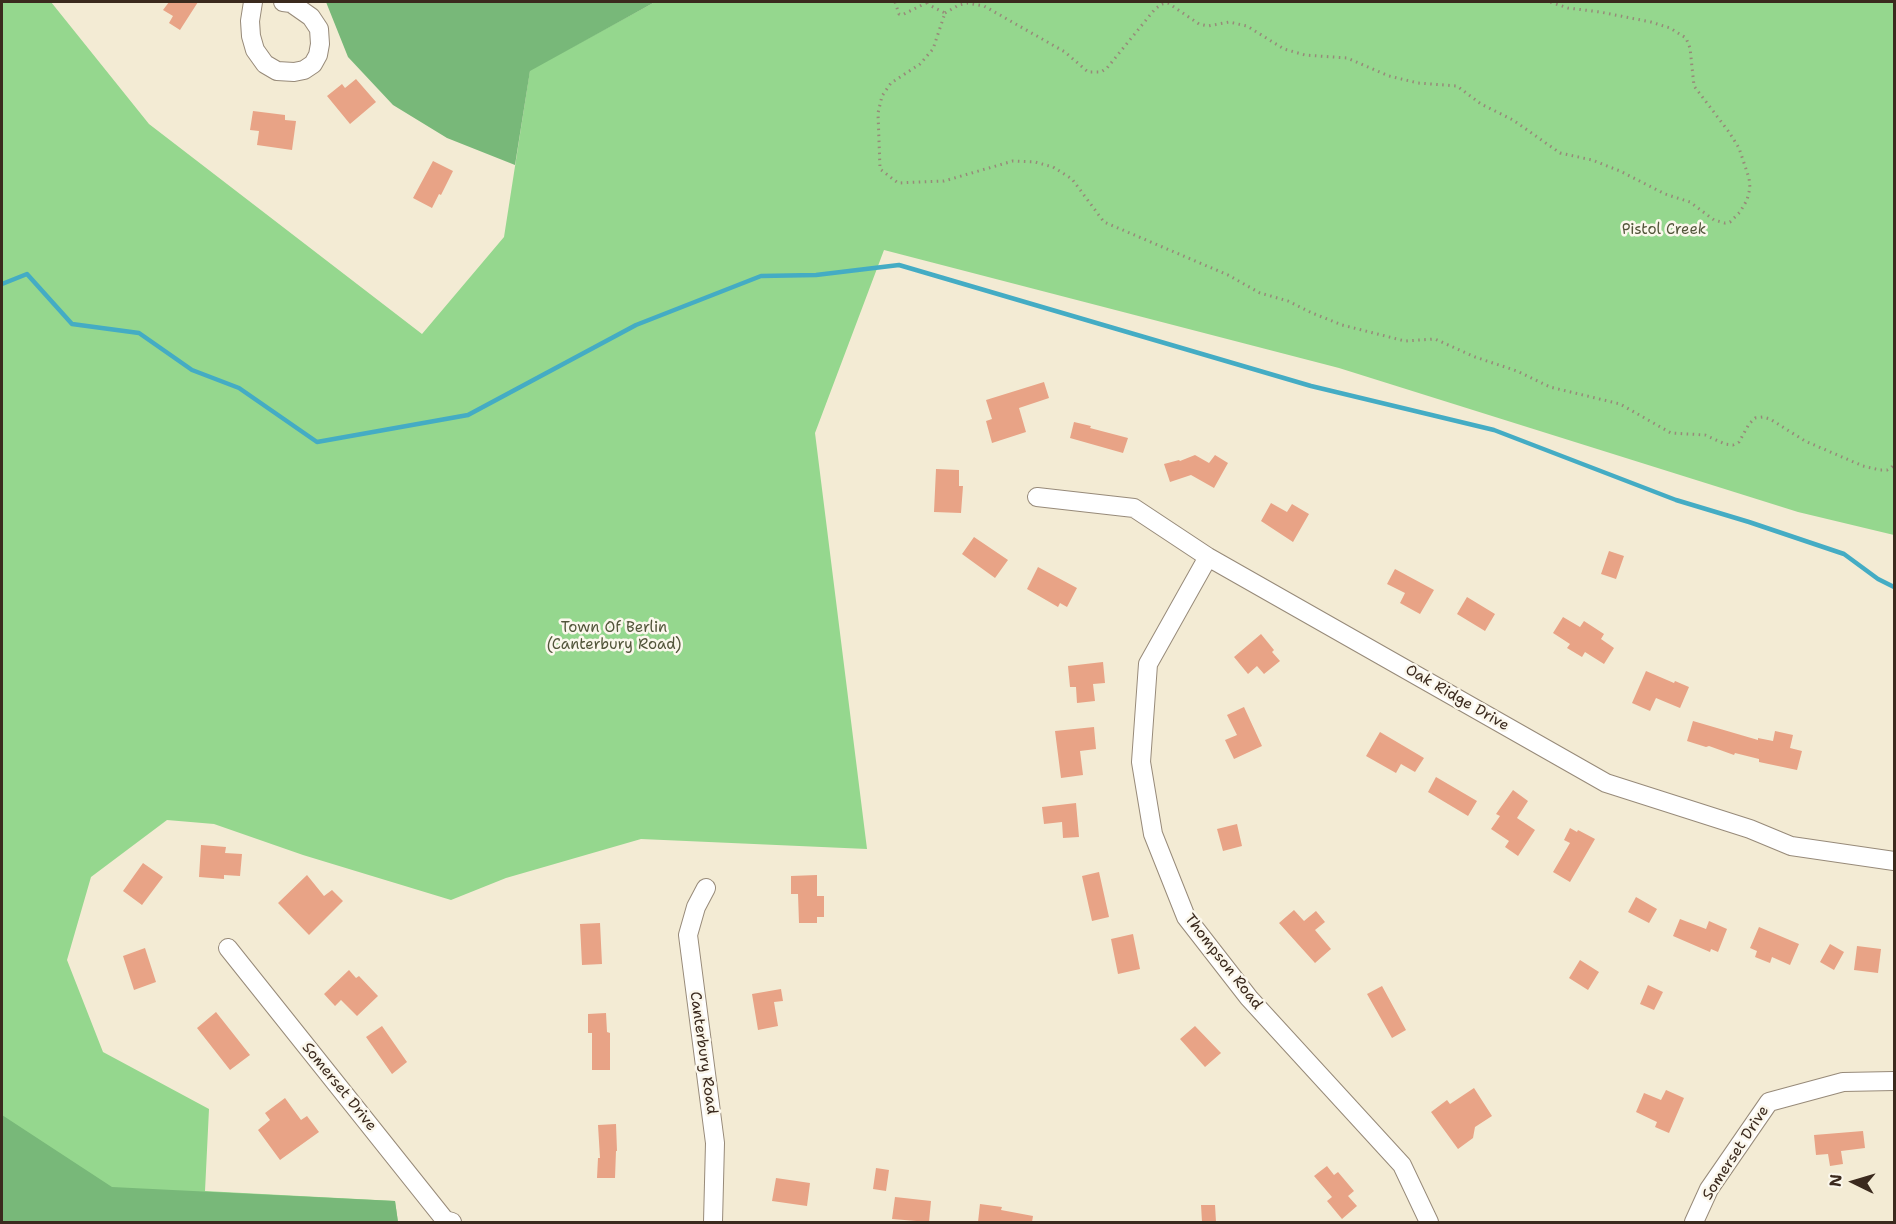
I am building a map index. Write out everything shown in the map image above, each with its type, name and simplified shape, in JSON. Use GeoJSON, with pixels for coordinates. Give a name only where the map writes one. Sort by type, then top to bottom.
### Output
{"type":"FeatureCollection","features":[{"type":"Feature","properties":{"kind":"street"},"geometry":{"type":"LineString","coordinates":[[253,2],[250,21],[251,36],[255,50],[265,64],[277,71],[304,70],[318,55],[319,29],[311,17],[291,3],[283,2]]}},
{"type":"Feature","properties":{"kind":"street","name":"Oak Ridge Drive"},"geometry":{"type":"LineString","coordinates":[[1037,497],[1134,508],[1208,557],[1605,783],[1750,829],[1791,846],[1894,861]]}},
{"type":"Feature","properties":{"kind":"street","name":"Thompson Road"},"geometry":{"type":"LineString","coordinates":[[1208,557],[1148,664],[1141,762],[1153,834],[1186,917],[1249,998],[1402,1165],[1429,1222]]}},
{"type":"Feature","properties":{"kind":"street","name":"Canterbury Road"},"geometry":{"type":"LineString","coordinates":[[706,888],[696,907],[688,935],[715,1143],[713,1222]]}},
{"type":"Feature","properties":{"kind":"street","name":"Somerset Drive"},"geometry":{"type":"LineString","coordinates":[[228,948],[445,1220],[452,1222]]}},
{"type":"Feature","properties":{"kind":"street","name":"Somerset Drive"},"geometry":{"type":"LineString","coordinates":[[1694,1222],[1709,1189],[1768,1102],[1844,1082],[1894,1081]]}},
{"type":"Feature","properties":{"kind":"path"},"geometry":{"type":"LineString","coordinates":[[895,2],[899,14],[902,15],[928,2],[945,13]]}},
{"type":"Feature","properties":{"kind":"path"},"geometry":{"type":"LineString","coordinates":[[1550,2],[1575,10],[1600,12],[1651,22],[1670,28],[1686,38],[1690,48],[1694,86],[1730,132],[1739,148],[1749,178],[1750,188],[1747,200],[1730,222],[1714,220],[1690,202],[1665,194],[1620,171],[1592,160],[1560,153],[1513,120],[1481,104],[1457,86],[1418,83],[1389,76],[1347,58],[1305,55],[1284,49],[1246,26],[1229,22],[1208,26],[1199,24],[1168,3],[1155,9],[1113,61],[1101,72],[1088,72],[1065,52],[984,6],[959,4],[945,13],[933,49],[920,64],[891,83],[882,96],[878,113],[880,169],[897,183],[944,181],[1013,161],[1035,162],[1053,167],[1072,179],[1104,222],[1228,275],[1260,293],[1288,301],[1342,325],[1405,341],[1435,339],[1475,357],[1517,371],[1550,387],[1620,404],[1671,433],[1705,435],[1733,445],[1739,442],[1755,418],[1762,417],[1770,419],[1804,441],[1863,466],[1887,470],[1892,467],[1894,461]]}},
{"type":"Feature","properties":{"kind":"green space"},"geometry":{"type":"Polygon","coordinates":[[[2,2],[51,2],[149,124],[422,334],[504,237],[530,70],[655,2],[1894,2],[1894,535],[1798,512],[1339,368],[884,250],[815,433],[867,849],[641,839],[506,878],[451,900],[303,855],[214,824],[167,820],[91,877],[67,960],[103,1052],[209,1109],[205,1191],[395,1201],[398,1222],[2,1222],[2,2]]]}},
{"type":"Feature","properties":{"kind":"green space"},"geometry":{"type":"Polygon","coordinates":[[[326,2],[655,2],[530,71],[515,165],[447,138],[393,105],[348,57],[326,2]]]}},
{"type":"Feature","properties":{"kind":"green space"},"geometry":{"type":"Polygon","coordinates":[[[2,1115],[112,1187],[395,1201],[398,1222],[2,1222],[2,1115]]]}},
{"type":"Feature","properties":{"kind":"building"},"geometry":{"type":"Polygon","coordinates":[[[169,2],[198,2],[180,30],[169,23],[173,16],[163,10],[169,2]]]}},
{"type":"Feature","properties":{"kind":"building"},"geometry":{"type":"Polygon","coordinates":[[[356,79],[376,102],[350,124],[327,96],[342,84],[345,88],[356,79]]]}},
{"type":"Feature","properties":{"kind":"building"},"geometry":{"type":"Polygon","coordinates":[[[253,111],[285,115],[285,120],[296,121],[292,150],[257,145],[259,131],[250,130],[253,111]]]}},
{"type":"Feature","properties":{"kind":"building"},"geometry":{"type":"Polygon","coordinates":[[[433,161],[453,171],[432,208],[413,198],[433,161]]]}},
{"type":"Feature","properties":{"kind":"building"},"geometry":{"type":"Polygon","coordinates":[[[1044,382],[1049,398],[1019,408],[1026,432],[992,443],[986,421],[992,419],[986,400],[1044,382]]]}},
{"type":"Feature","properties":{"kind":"building"},"geometry":{"type":"Polygon","coordinates":[[[1074,422],[1128,438],[1123,453],[1070,438],[1074,422]]]}},
{"type":"Feature","properties":{"kind":"building"},"geometry":{"type":"Polygon","coordinates":[[[1195,455],[1209,463],[1215,455],[1228,463],[1214,488],[1191,475],[1170,482],[1164,464],[1195,455]]]}},
{"type":"Feature","properties":{"kind":"building"},"geometry":{"type":"Polygon","coordinates":[[[936,469],[959,470],[959,486],[963,486],[961,513],[934,512],[936,469]]]}},
{"type":"Feature","properties":{"kind":"building"},"geometry":{"type":"Polygon","coordinates":[[[1271,503],[1287,512],[1292,504],[1309,514],[1293,542],[1261,521],[1271,503]]]}},
{"type":"Feature","properties":{"kind":"building"},"geometry":{"type":"Polygon","coordinates":[[[974,537],[1008,560],[995,578],[962,554],[974,537]]]}},
{"type":"Feature","properties":{"kind":"building"},"geometry":{"type":"Polygon","coordinates":[[[1609,551],[1624,556],[1616,579],[1601,574],[1609,551]]]}},
{"type":"Feature","properties":{"kind":"building"},"geometry":{"type":"Polygon","coordinates":[[[1038,567],[1077,588],[1067,607],[1060,603],[1058,607],[1027,589],[1038,567]]]}},
{"type":"Feature","properties":{"kind":"building"},"geometry":{"type":"Polygon","coordinates":[[[1395,569],[1434,590],[1420,614],[1400,603],[1405,593],[1387,584],[1395,569]]]}},
{"type":"Feature","properties":{"kind":"building"},"geometry":{"type":"Polygon","coordinates":[[[1467,597],[1495,614],[1485,631],[1457,614],[1467,597]]]}},
{"type":"Feature","properties":{"kind":"building"},"geometry":{"type":"Polygon","coordinates":[[[1563,617],[1580,627],[1584,621],[1604,634],[1601,639],[1614,648],[1604,664],[1585,652],[1582,657],[1567,648],[1570,644],[1553,633],[1563,617]]]}},
{"type":"Feature","properties":{"kind":"building"},"geometry":{"type":"Polygon","coordinates":[[[1261,634],[1280,661],[1264,674],[1257,666],[1248,674],[1234,657],[1261,634]]]}},
{"type":"Feature","properties":{"kind":"building"},"geometry":{"type":"Polygon","coordinates":[[[1103,662],[1105,683],[1093,684],[1095,701],[1077,703],[1076,687],[1070,687],[1068,666],[1103,662]]]}},
{"type":"Feature","properties":{"kind":"building"},"geometry":{"type":"Polygon","coordinates":[[[1646,671],[1689,687],[1680,708],[1656,698],[1650,711],[1632,703],[1646,671]]]}},
{"type":"Feature","properties":{"kind":"building"},"geometry":{"type":"Polygon","coordinates":[[[1244,707],[1262,746],[1234,759],[1225,740],[1237,735],[1227,715],[1244,707]]]}},
{"type":"Feature","properties":{"kind":"building"},"geometry":{"type":"Polygon","coordinates":[[[1693,721],[1758,740],[1758,738],[1773,741],[1775,731],[1793,735],[1790,748],[1802,751],[1797,770],[1759,762],[1759,759],[1735,753],[1734,755],[1687,741],[1693,721]]]}},
{"type":"Feature","properties":{"kind":"building"},"geometry":{"type":"Polygon","coordinates":[[[1094,727],[1096,749],[1080,751],[1083,775],[1061,778],[1055,731],[1094,727]]]}},
{"type":"Feature","properties":{"kind":"building"},"geometry":{"type":"Polygon","coordinates":[[[1380,732],[1424,758],[1415,772],[1401,764],[1396,773],[1366,756],[1380,732]]]}},
{"type":"Feature","properties":{"kind":"building"},"geometry":{"type":"Polygon","coordinates":[[[1436,777],[1477,801],[1468,816],[1428,792],[1436,777]]]}},
{"type":"Feature","properties":{"kind":"building"},"geometry":{"type":"Polygon","coordinates":[[[1513,790],[1528,801],[1517,818],[1535,830],[1518,856],[1505,847],[1509,841],[1491,829],[1500,816],[1496,814],[1513,790]]]}},
{"type":"Feature","properties":{"kind":"building"},"geometry":{"type":"Polygon","coordinates":[[[1076,803],[1079,837],[1063,838],[1062,822],[1044,824],[1042,807],[1076,803]]]}},
{"type":"Feature","properties":{"kind":"building"},"geometry":{"type":"Polygon","coordinates":[[[1237,824],[1242,846],[1223,851],[1217,829],[1237,824]]]}},
{"type":"Feature","properties":{"kind":"building"},"geometry":{"type":"Polygon","coordinates":[[[1570,828],[1595,839],[1570,882],[1553,872],[1570,843],[1564,840],[1570,828]]]}},
{"type":"Feature","properties":{"kind":"building"},"geometry":{"type":"Polygon","coordinates":[[[201,845],[226,847],[225,853],[242,854],[240,876],[224,875],[224,879],[199,877],[201,845]]]}},
{"type":"Feature","properties":{"kind":"building"},"geometry":{"type":"Polygon","coordinates":[[[143,863],[163,877],[142,905],[123,891],[143,863]]]}},
{"type":"Feature","properties":{"kind":"building"},"geometry":{"type":"Polygon","coordinates":[[[1099,872],[1109,917],[1092,921],[1082,876],[1099,872]]]}},
{"type":"Feature","properties":{"kind":"building"},"geometry":{"type":"Polygon","coordinates":[[[307,875],[324,896],[332,890],[343,901],[309,935],[278,903],[307,875]]]}},
{"type":"Feature","properties":{"kind":"building"},"geometry":{"type":"Polygon","coordinates":[[[817,875],[817,896],[824,896],[824,917],[817,917],[817,923],[799,923],[798,894],[791,894],[791,876],[817,875]]]}},
{"type":"Feature","properties":{"kind":"building"},"geometry":{"type":"Polygon","coordinates":[[[1636,897],[1657,909],[1649,923],[1628,912],[1636,897]]]}},
{"type":"Feature","properties":{"kind":"building"},"geometry":{"type":"Polygon","coordinates":[[[1294,910],[1304,921],[1316,911],[1325,922],[1315,930],[1331,949],[1315,963],[1279,923],[1294,910]]]}},
{"type":"Feature","properties":{"kind":"building"},"geometry":{"type":"Polygon","coordinates":[[[1680,919],[1706,929],[1709,921],[1727,929],[1718,952],[1711,949],[1710,952],[1673,936],[1680,919]]]}},
{"type":"Feature","properties":{"kind":"building"},"geometry":{"type":"Polygon","coordinates":[[[600,923],[602,964],[582,965],[580,924],[600,923]]]}},
{"type":"Feature","properties":{"kind":"building"},"geometry":{"type":"Polygon","coordinates":[[[1759,927],[1799,944],[1790,965],[1772,957],[1770,963],[1755,957],[1757,951],[1750,948],[1759,927]]]}},
{"type":"Feature","properties":{"kind":"building"},"geometry":{"type":"Polygon","coordinates":[[[1133,934],[1140,969],[1118,974],[1111,939],[1133,934]]]}},
{"type":"Feature","properties":{"kind":"building"},"geometry":{"type":"Polygon","coordinates":[[[1830,944],[1844,952],[1834,970],[1820,962],[1830,944]]]}},
{"type":"Feature","properties":{"kind":"building"},"geometry":{"type":"Polygon","coordinates":[[[1857,946],[1881,949],[1878,973],[1854,970],[1857,946]]]}},
{"type":"Feature","properties":{"kind":"building"},"geometry":{"type":"Polygon","coordinates":[[[145,948],[156,982],[134,990],[123,956],[145,948]]]}},
{"type":"Feature","properties":{"kind":"building"},"geometry":{"type":"Polygon","coordinates":[[[1580,960],[1599,972],[1588,990],[1569,978],[1580,960]]]}},
{"type":"Feature","properties":{"kind":"building"},"geometry":{"type":"Polygon","coordinates":[[[349,970],[356,978],[359,976],[378,996],[357,1016],[341,1000],[335,1006],[324,994],[349,970]]]}},
{"type":"Feature","properties":{"kind":"building"},"geometry":{"type":"Polygon","coordinates":[[[1648,985],[1663,992],[1654,1010],[1640,1004],[1648,985]]]}},
{"type":"Feature","properties":{"kind":"building"},"geometry":{"type":"Polygon","coordinates":[[[1382,986],[1406,1030],[1392,1038],[1367,994],[1382,986]]]}},
{"type":"Feature","properties":{"kind":"building"},"geometry":{"type":"Polygon","coordinates":[[[781,989],[783,1001],[774,1002],[778,1026],[758,1030],[752,994],[781,989]]]}},
{"type":"Feature","properties":{"kind":"building"},"geometry":{"type":"Polygon","coordinates":[[[216,1012],[250,1055],[230,1070],[197,1028],[216,1012]]]}},
{"type":"Feature","properties":{"kind":"building"},"geometry":{"type":"Polygon","coordinates":[[[606,1013],[607,1032],[610,1033],[610,1070],[592,1070],[592,1033],[588,1033],[588,1014],[606,1013]]]}},
{"type":"Feature","properties":{"kind":"building"},"geometry":{"type":"Polygon","coordinates":[[[382,1026],[407,1062],[392,1074],[366,1037],[382,1026]]]}},
{"type":"Feature","properties":{"kind":"building"},"geometry":{"type":"Polygon","coordinates":[[[1195,1026],[1221,1053],[1205,1067],[1180,1039],[1195,1026]]]}},
{"type":"Feature","properties":{"kind":"building"},"geometry":{"type":"Polygon","coordinates":[[[1474,1088],[1492,1116],[1475,1127],[1473,1138],[1458,1149],[1431,1112],[1447,1100],[1450,1104],[1474,1088]]]}},
{"type":"Feature","properties":{"kind":"building"},"geometry":{"type":"Polygon","coordinates":[[[1666,1090],[1684,1098],[1669,1133],[1655,1127],[1657,1122],[1636,1112],[1644,1093],[1661,1100],[1666,1090]]]}},
{"type":"Feature","properties":{"kind":"building"},"geometry":{"type":"Polygon","coordinates":[[[285,1098],[301,1120],[307,1116],[319,1132],[280,1160],[258,1130],[270,1120],[265,1113],[285,1098]]]}},
{"type":"Feature","properties":{"kind":"building"},"geometry":{"type":"Polygon","coordinates":[[[616,1124],[615,1178],[597,1178],[598,1158],[600,1158],[598,1125],[616,1124]]]}},
{"type":"Feature","properties":{"kind":"building"},"geometry":{"type":"Polygon","coordinates":[[[1863,1131],[1865,1148],[1841,1151],[1843,1164],[1830,1166],[1828,1154],[1816,1155],[1814,1135],[1863,1131]]]}},
{"type":"Feature","properties":{"kind":"building"},"geometry":{"type":"Polygon","coordinates":[[[1327,1166],[1334,1175],[1338,1172],[1354,1191],[1348,1196],[1357,1206],[1342,1219],[1327,1201],[1332,1197],[1314,1176],[1327,1166]]]}},
{"type":"Feature","properties":{"kind":"building"},"geometry":{"type":"Polygon","coordinates":[[[876,1168],[889,1170],[886,1191],[873,1189],[876,1168]]]}},
{"type":"Feature","properties":{"kind":"building"},"geometry":{"type":"Polygon","coordinates":[[[776,1178],[810,1183],[807,1206],[772,1201],[776,1178]]]}},
{"type":"Feature","properties":{"kind":"building"},"geometry":{"type":"Polygon","coordinates":[[[895,1197],[931,1201],[929,1222],[892,1219],[895,1197]]]}},
{"type":"Feature","properties":{"kind":"building"},"geometry":{"type":"Polygon","coordinates":[[[980,1204],[1002,1207],[1001,1210],[1033,1216],[1032,1222],[978,1222],[980,1204]]]}},
{"type":"Feature","properties":{"kind":"building"},"geometry":{"type":"Polygon","coordinates":[[[1201,1205],[1215,1205],[1216,1222],[1202,1222],[1201,1205]]]}},
{"type":"Feature","properties":{"kind":"waterway"},"geometry":{"type":"LineString","coordinates":[[2,284],[27,274],[72,324],[139,333],[192,370],[239,388],[317,442],[468,415],[636,325],[761,276],[816,275],[899,265],[1311,386],[1494,430],[1676,500],[1844,554],[1878,579],[1894,587]]}},
{"type":"Feature","properties":{"kind":"park label","name":"Pistol Creek"},"geometry":{"type":"Point","coordinates":[1664,230]}},
{"type":"Feature","properties":{"kind":"park label","name":"Town Of Berlin (Canterbury Road)"},"geometry":{"type":"Point","coordinates":[614,636]}}]}
